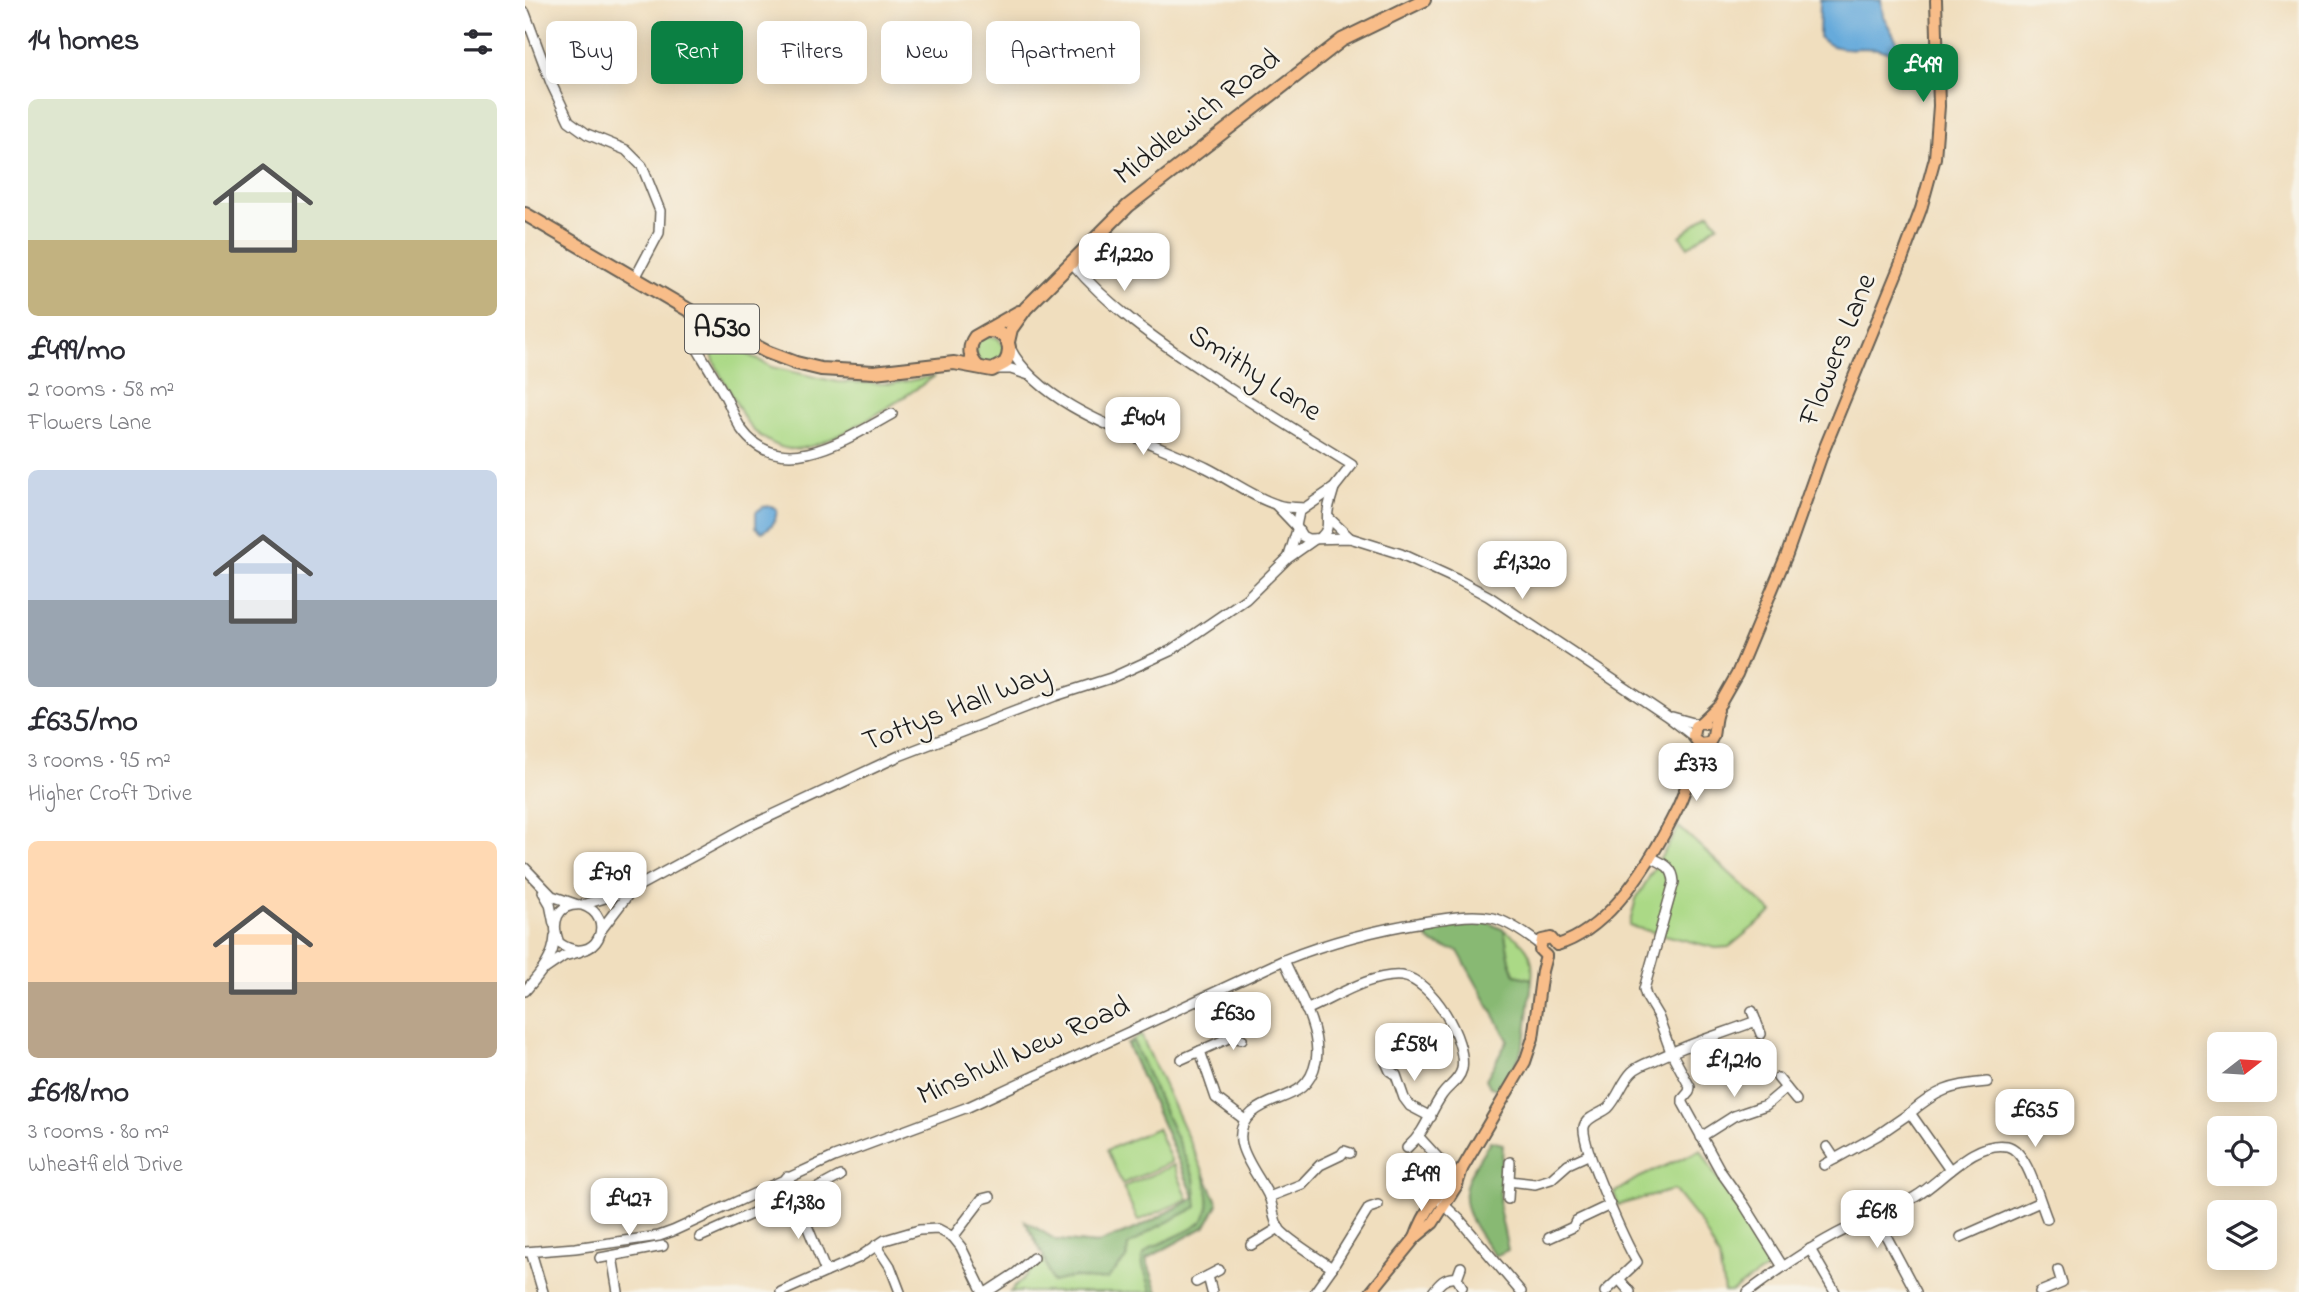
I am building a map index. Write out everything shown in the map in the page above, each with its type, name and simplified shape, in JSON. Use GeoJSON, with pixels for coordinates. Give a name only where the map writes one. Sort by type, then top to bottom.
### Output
{"type":"FeatureCollection","features":[{"type":"Feature","properties":{"kind":"highway","name":"Middlewich Road"},"geometry":{"type":"LineString","coordinates":[[1009,345],[1011,329],[1026,308],[1128,206],[1342,40],[1424,0]]}},
{"type":"Feature","properties":{"kind":"highway","name":"A530"},"geometry":{"type":"LineString","coordinates":[[525,214],[704,319],[767,352],[796,363],[821,369],[874,372],[941,364],[978,367]]}},
{"type":"Feature","properties":{"kind":"highway","name":"Middlewich Road"},"geometry":{"type":"LineString","coordinates":[[986,331],[1026,308]]}},
{"type":"Feature","properties":{"kind":"highway"},"geometry":{"type":"LineString","coordinates":[[986,331],[1000,333],[1009,345],[1008,360],[999,369],[978,367],[971,357],[970,346],[975,337],[986,331]]}},
{"type":"Feature","properties":{"kind":"highway","name":"A530"},"geometry":{"type":"LineString","coordinates":[[941,364],[970,346]]}},
{"type":"Feature","properties":{"kind":"main road","name":"Flowers Lane"},"geometry":{"type":"LineString","coordinates":[[1712,729],[1720,704],[1737,674],[1787,554],[1823,452],[1901,265],[1921,209],[1935,158],[1939,106],[1936,0]]}},
{"type":"Feature","properties":{"kind":"main road","name":"Flowers Lane"},"geometry":{"type":"LineString","coordinates":[[1698,724],[1720,704]]}},
{"type":"Feature","properties":{"kind":"main road"},"geometry":{"type":"LineString","coordinates":[[1557,945],[1569,941],[1605,915],[1636,881],[1678,807],[1694,766],[1712,739],[1712,729],[1706,724],[1698,724],[1692,731],[1694,766]]}},
{"type":"Feature","properties":{"kind":"main road"},"geometry":{"type":"LineString","coordinates":[[1693,738],[1699,744],[1708,743]]}},
{"type":"Feature","properties":{"kind":"main road"},"geometry":{"type":"LineString","coordinates":[[1549,937],[1554,939],[1557,945],[1555,953],[1546,956],[1539,944],[1549,937]]}},
{"type":"Feature","properties":{"kind":"main road"},"geometry":{"type":"LineString","coordinates":[[1371,1292],[1415,1238],[1421,1221],[1441,1202],[1450,1180],[1462,1168],[1525,1062],[1533,1038],[1546,956]]}},
{"type":"Feature","properties":{"kind":"street"},"geometry":{"type":"LineString","coordinates":[[525,13],[551,83],[569,121],[587,134],[626,150],[642,166],[660,211],[659,233],[634,280]]}},
{"type":"Feature","properties":{"kind":"street","name":"Smithy Lane"},"geometry":{"type":"LineString","coordinates":[[1072,263],[1089,283],[1159,342],[1352,465],[1335,488]]}},
{"type":"Feature","properties":{"kind":"street"},"geometry":{"type":"LineString","coordinates":[[704,319],[696,336],[698,350],[741,429],[759,446],[772,452],[810,453],[832,447],[892,414]]}},
{"type":"Feature","properties":{"kind":"street"},"geometry":{"type":"LineString","coordinates":[[1009,345],[1031,376],[1066,403],[1134,437],[1205,467],[1276,505],[1308,539],[1350,538],[1401,554],[1460,581],[1488,596],[1667,716],[1693,738]]}},
{"type":"Feature","properties":{"kind":"street"},"geometry":{"type":"LineString","coordinates":[[999,369],[1011,369],[1031,376]]}},
{"type":"Feature","properties":{"kind":"street"},"geometry":{"type":"LineString","coordinates":[[1297,528],[1296,519],[1307,507],[1335,488]]}},
{"type":"Feature","properties":{"kind":"street"},"geometry":{"type":"LineString","coordinates":[[1318,538],[1327,532],[1335,488]]}},
{"type":"Feature","properties":{"kind":"street"},"geometry":{"type":"LineString","coordinates":[[1276,505],[1317,506],[1350,538]]}},
{"type":"Feature","properties":{"kind":"street","name":"Tottys Hall Way"},"geometry":{"type":"LineString","coordinates":[[1288,558],[1297,528]]}},
{"type":"Feature","properties":{"kind":"street","name":"Tottys Hall Way"},"geometry":{"type":"LineString","coordinates":[[578,904],[631,890],[745,828],[899,755],[1055,696],[1111,678],[1170,651],[1246,599],[1288,558],[1318,538]]}},
{"type":"Feature","properties":{"kind":"street"},"geometry":{"type":"LineString","coordinates":[[1667,716],[1698,724]]}},
{"type":"Feature","properties":{"kind":"street"},"geometry":{"type":"LineString","coordinates":[[1650,857],[1670,867],[1674,882],[1644,989],[1646,996],[1690,1087],[1683,1102],[1721,1172],[1783,1267]]}},
{"type":"Feature","properties":{"kind":"street"},"geometry":{"type":"LineString","coordinates":[[525,868],[552,896],[593,911],[599,919],[601,929],[595,943],[582,951],[564,956],[543,970]]}},
{"type":"Feature","properties":{"kind":"street"},"geometry":{"type":"LineString","coordinates":[[537,881],[550,904],[559,943],[568,949],[582,951]]}},
{"type":"Feature","properties":{"kind":"street","name":"Tottys Hall Way"},"geometry":{"type":"LineString","coordinates":[[601,929],[631,890]]}},
{"type":"Feature","properties":{"kind":"street"},"geometry":{"type":"LineString","coordinates":[[525,992],[543,970],[554,945],[554,928],[562,910],[578,904]]}},
{"type":"Feature","properties":{"kind":"street","name":"Minshull New Road"},"geometry":{"type":"LineString","coordinates":[[528,1252],[659,1236],[787,1177],[968,1107],[1284,960],[1332,942],[1366,932],[1451,917],[1482,916],[1505,922],[1539,944]]}},
{"type":"Feature","properties":{"kind":"street"},"geometry":{"type":"LineString","coordinates":[[1284,960],[1315,1034],[1315,1066],[1298,1090],[1256,1110],[1245,1120],[1242,1132],[1243,1149],[1247,1162],[1269,1197],[1279,1228],[1332,1268]]}},
{"type":"Feature","properties":{"kind":"street"},"geometry":{"type":"LineString","coordinates":[[1306,1010],[1378,979],[1399,976],[1410,978],[1424,986],[1451,1023],[1462,1060],[1459,1076],[1443,1094],[1419,1137],[1407,1148]]}},
{"type":"Feature","properties":{"kind":"street"},"geometry":{"type":"LineString","coordinates":[[1752,1011],[1761,1034]]}},
{"type":"Feature","properties":{"kind":"street"},"geometry":{"type":"LineString","coordinates":[[1224,1014],[1231,1037]]}},
{"type":"Feature","properties":{"kind":"street"},"geometry":{"type":"LineString","coordinates":[[1605,1292],[1637,1262],[1626,1243],[1590,1154],[1584,1127],[1588,1119],[1605,1110],[1613,1102],[1630,1074],[1638,1068],[1671,1052],[1756,1021]]}},
{"type":"Feature","properties":{"kind":"street"},"geometry":{"type":"LineString","coordinates":[[1182,1059],[1231,1037],[1243,1039]]}},
{"type":"Feature","properties":{"kind":"street"},"geometry":{"type":"LineString","coordinates":[[1200,1051],[1216,1098],[1245,1120]]}},
{"type":"Feature","properties":{"kind":"street"},"geometry":{"type":"LineString","coordinates":[[1386,1069],[1396,1075],[1404,1098],[1410,1106],[1431,1117]]}},
{"type":"Feature","properties":{"kind":"street"},"geometry":{"type":"LineString","coordinates":[[1778,1079],[1796,1100]]}},
{"type":"Feature","properties":{"kind":"street"},"geometry":{"type":"LineString","coordinates":[[1824,1165],[1878,1135],[1930,1096],[1963,1084],[1987,1082]]}},
{"type":"Feature","properties":{"kind":"street"},"geometry":{"type":"LineString","coordinates":[[1701,1136],[1734,1116],[1766,1105],[1786,1088]]}},
{"type":"Feature","properties":{"kind":"street"},"geometry":{"type":"LineString","coordinates":[[1910,1113],[1950,1170]]}},
{"type":"Feature","properties":{"kind":"street"},"geometry":{"type":"LineString","coordinates":[[1419,1137],[1440,1160]]}},
{"type":"Feature","properties":{"kind":"street"},"geometry":{"type":"LineString","coordinates":[[1748,1292],[1810,1249],[1916,1196],[1978,1152],[2005,1146],[2024,1158],[2047,1219]]}},
{"type":"Feature","properties":{"kind":"street"},"geometry":{"type":"LineString","coordinates":[[1828,1147],[1835,1158]]}},
{"type":"Feature","properties":{"kind":"street"},"geometry":{"type":"LineString","coordinates":[[1269,1197],[1302,1184],[1320,1165],[1345,1150]]}},
{"type":"Feature","properties":{"kind":"street"},"geometry":{"type":"LineString","coordinates":[[1509,1181],[1535,1184],[1551,1178],[1568,1164],[1590,1154]]}},
{"type":"Feature","properties":{"kind":"street"},"geometry":{"type":"LineString","coordinates":[[1508,1199],[1510,1162]]}},
{"type":"Feature","properties":{"kind":"street"},"geometry":{"type":"LineString","coordinates":[[705,1237],[771,1205],[826,1188],[840,1176]]}},
{"type":"Feature","properties":{"kind":"street"},"geometry":{"type":"LineString","coordinates":[[787,1177],[826,1272]]}},
{"type":"Feature","properties":{"kind":"street"},"geometry":{"type":"LineString","coordinates":[[953,1237],[983,1196]]}},
{"type":"Feature","properties":{"kind":"street"},"geometry":{"type":"LineString","coordinates":[[1441,1202],[1521,1292]]}},
{"type":"Feature","properties":{"kind":"street"},"geometry":{"type":"LineString","coordinates":[[1961,1237],[2040,1202]]}},
{"type":"Feature","properties":{"kind":"street"},"geometry":{"type":"LineString","coordinates":[[1315,1292],[1370,1205]]}},
{"type":"Feature","properties":{"kind":"street"},"geometry":{"type":"LineString","coordinates":[[1549,1238],[1573,1227],[1576,1221],[1610,1205]]}},
{"type":"Feature","properties":{"kind":"street"},"geometry":{"type":"LineString","coordinates":[[1875,1215],[1916,1292]]}},
{"type":"Feature","properties":{"kind":"street"},"geometry":{"type":"LineString","coordinates":[[1251,1245],[1279,1228]]}},
{"type":"Feature","properties":{"kind":"street"},"geometry":{"type":"LineString","coordinates":[[781,1292],[858,1258],[895,1236],[919,1230],[938,1229],[953,1237],[985,1292],[1016,1273],[1033,1258]]}},
{"type":"Feature","properties":{"kind":"street"},"geometry":{"type":"LineString","coordinates":[[876,1245],[890,1266],[900,1292]]}},
{"type":"Feature","properties":{"kind":"street"},"geometry":{"type":"LineString","coordinates":[[600,1258],[663,1246]]}},
{"type":"Feature","properties":{"kind":"street"},"geometry":{"type":"LineString","coordinates":[[1810,1249],[1835,1292]]}},
{"type":"Feature","properties":{"kind":"street"},"geometry":{"type":"LineString","coordinates":[[528,1252],[543,1292]]}},
{"type":"Feature","properties":{"kind":"street"},"geometry":{"type":"LineString","coordinates":[[612,1256],[618,1292]]}},
{"type":"Feature","properties":{"kind":"street"},"geometry":{"type":"LineString","coordinates":[[1433,1292],[1441,1281],[1452,1277],[1459,1282],[1461,1267]]}},
{"type":"Feature","properties":{"kind":"street"},"geometry":{"type":"LineString","coordinates":[[1196,1282],[1219,1270]]}},
{"type":"Feature","properties":{"kind":"street"},"geometry":{"type":"LineString","coordinates":[[2040,1292],[2062,1283],[2058,1270]]}},
{"type":"Feature","properties":{"kind":"street"},"geometry":{"type":"LineString","coordinates":[[1208,1276],[1212,1292]]}},
{"type":"Feature","properties":{"kind":"street"},"geometry":{"type":"LineString","coordinates":[[1619,1279],[1630,1292]]}},
{"type":"Feature","properties":{"kind":"green space"},"geometry":{"type":"Polygon","coordinates":[[[1709,213],[1718,224],[1688,247],[1680,236],[1709,213]]]}},
{"type":"Feature","properties":{"kind":"green space"},"geometry":{"type":"Polygon","coordinates":[[[984,336],[998,338],[1005,350],[998,363],[984,364],[976,357],[977,343],[984,336]]]}},
{"type":"Feature","properties":{"kind":"green space"},"geometry":{"type":"Polygon","coordinates":[[[712,339],[772,367],[837,382],[892,384],[935,376],[845,432],[807,447],[787,449],[767,440],[748,424],[714,362],[712,339]]]}},
{"type":"Feature","properties":{"kind":"green space"},"geometry":{"type":"Polygon","coordinates":[[[1679,827],[1772,912],[1729,947],[1716,948],[1629,926],[1636,899],[1679,827]]]}},
{"type":"Feature","properties":{"kind":"green space"},"geometry":{"type":"Polygon","coordinates":[[[1472,921],[1487,922],[1504,930],[1515,975],[1532,979],[1526,1034],[1519,1057],[1503,1087],[1497,1089],[1490,1087],[1486,1079],[1508,1040],[1458,951],[1432,942],[1423,928],[1472,921]]]}},
{"type":"Feature","properties":{"kind":"green space"},"geometry":{"type":"Polygon","coordinates":[[[1504,930],[1518,939],[1527,950],[1532,962],[1532,979],[1516,975],[1510,961],[1504,930]]]}},
{"type":"Feature","properties":{"kind":"green space"},"geometry":{"type":"Polygon","coordinates":[[[1141,1035],[1218,1204],[1206,1226],[1146,1259],[1158,1292],[1010,1292],[1044,1257],[1025,1221],[1056,1240],[1096,1244],[1138,1228],[1195,1198],[1127,1044],[1141,1035]]]}},
{"type":"Feature","properties":{"kind":"green space"},"geometry":{"type":"Polygon","coordinates":[[[1133,1041],[1194,1177],[1197,1207],[1150,1231],[1128,1246],[1127,1258],[1107,1279],[1074,1277],[1052,1282],[1044,1257],[1025,1221],[1056,1240],[1096,1244],[1138,1228],[1195,1198],[1127,1044],[1133,1041]]]}},
{"type":"Feature","properties":{"kind":"green space"},"geometry":{"type":"Polygon","coordinates":[[[1157,1128],[1172,1162],[1122,1184],[1107,1150],[1157,1128]]]}},
{"type":"Feature","properties":{"kind":"green space"},"geometry":{"type":"Polygon","coordinates":[[[1490,1141],[1503,1144],[1499,1208],[1508,1250],[1495,1256],[1468,1214],[1465,1195],[1470,1174],[1490,1141]]]}},
{"type":"Feature","properties":{"kind":"green space"},"geometry":{"type":"Polygon","coordinates":[[[1701,1150],[1775,1263],[1731,1292],[1724,1292],[1719,1258],[1702,1225],[1674,1190],[1618,1205],[1614,1193],[1636,1179],[1701,1150]]]}},
{"type":"Feature","properties":{"kind":"green space"},"geometry":{"type":"Polygon","coordinates":[[[1174,1165],[1188,1199],[1138,1221],[1123,1187],[1174,1165]]]}},
{"type":"Feature","properties":{"kind":"green space"},"geometry":{"type":"Polygon","coordinates":[[[1204,1173],[1218,1204],[1206,1226],[1146,1259],[1158,1292],[1152,1292],[1142,1257],[1147,1251],[1190,1230],[1204,1219],[1208,1202],[1204,1173]]]}},
{"type":"Feature","properties":{"kind":"water"},"geometry":{"type":"Polygon","coordinates":[[[1820,0],[1881,0],[1883,16],[1902,50],[1893,56],[1875,49],[1828,44],[1819,37],[1820,0]]]}},
{"type":"Feature","properties":{"kind":"water"},"geometry":{"type":"Polygon","coordinates":[[[771,506],[777,509],[775,520],[762,532],[756,527],[756,512],[771,506]]]}}]}
